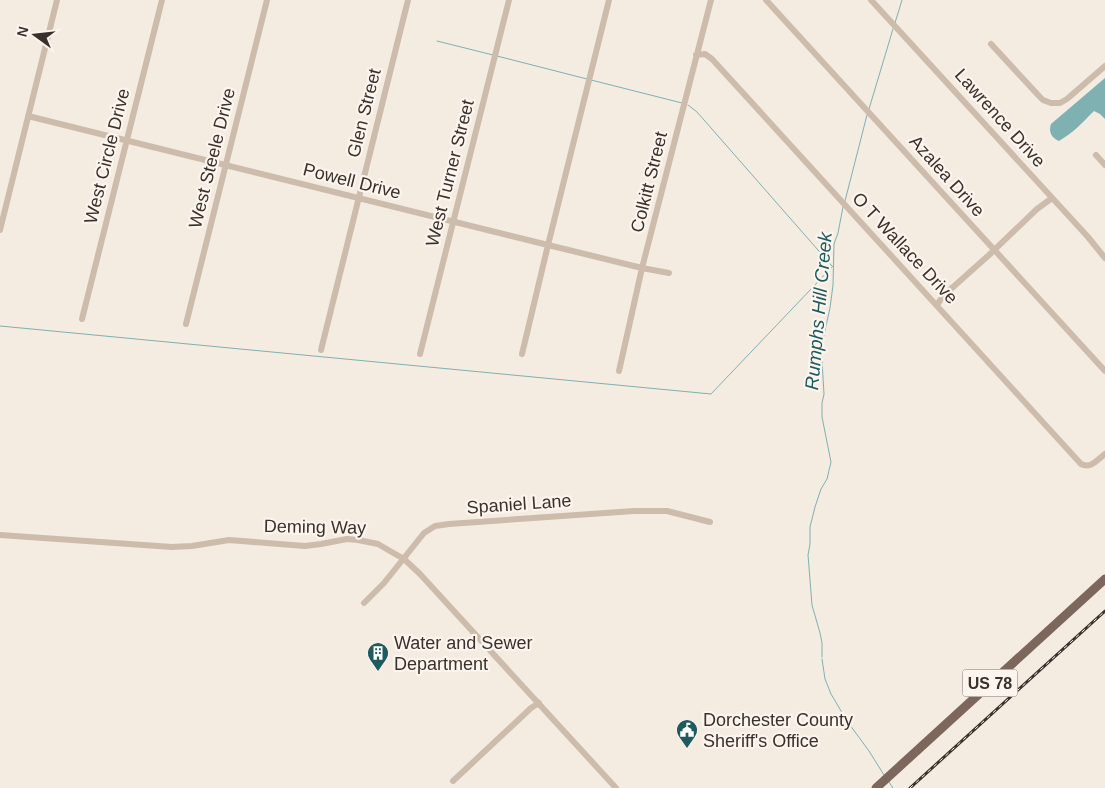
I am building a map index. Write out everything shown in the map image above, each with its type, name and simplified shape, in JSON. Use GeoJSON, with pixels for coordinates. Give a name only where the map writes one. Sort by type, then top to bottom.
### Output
{"type":"FeatureCollection","features":[{"type":"Feature","properties":{"kind":"main road","name":"US 78"},"geometry":{"type":"LineString","coordinates":[[876,788],[1105,579]]}},
{"type":"Feature","properties":{"kind":"street"},"geometry":{"type":"LineString","coordinates":[[0,230],[4,200],[28,116],[57,0]]}},
{"type":"Feature","properties":{"kind":"street","name":"West Circle Drive"},"geometry":{"type":"LineString","coordinates":[[82,319],[162,0]]}},
{"type":"Feature","properties":{"kind":"street","name":"West Steele Drive"},"geometry":{"type":"LineString","coordinates":[[186,324],[267,0]]}},
{"type":"Feature","properties":{"kind":"street","name":"Glen Street"},"geometry":{"type":"LineString","coordinates":[[321,350],[408,0]]}},
{"type":"Feature","properties":{"kind":"street","name":"West Turner Street"},"geometry":{"type":"LineString","coordinates":[[420,354],[509,0]]}},
{"type":"Feature","properties":{"kind":"street"},"geometry":{"type":"LineString","coordinates":[[522,354],[609,0]]}},
{"type":"Feature","properties":{"kind":"street","name":"Colkitt Street"},"geometry":{"type":"LineString","coordinates":[[619,371],[642,268],[710,0]]}},
{"type":"Feature","properties":{"kind":"street","name":"Azalea Drive"},"geometry":{"type":"LineString","coordinates":[[766,0],[1105,371]]}},
{"type":"Feature","properties":{"kind":"street","name":"Lawrence Drive"},"geometry":{"type":"LineString","coordinates":[[871,0],[1088,237],[1105,258]]}},
{"type":"Feature","properties":{"kind":"street"},"geometry":{"type":"LineString","coordinates":[[991,44],[1039,96],[1051,104],[1068,99],[1105,66]]}},
{"type":"Feature","properties":{"kind":"street","name":"O T Wallace Drive"},"geometry":{"type":"LineString","coordinates":[[696,56],[705,54],[712,59],[1076,458],[1084,465],[1090,466],[1105,454]]}},
{"type":"Feature","properties":{"kind":"street","name":"Powell Drive"},"geometry":{"type":"LineString","coordinates":[[28,116],[453,222],[669,273]]}},
{"type":"Feature","properties":{"kind":"street"},"geometry":{"type":"LineString","coordinates":[[1096,155],[1105,165]]}},
{"type":"Feature","properties":{"kind":"street"},"geometry":{"type":"LineString","coordinates":[[937,305],[943,296],[1037,209],[1052,198]]}},
{"type":"Feature","properties":{"kind":"street","name":"Spaniel Lane"},"geometry":{"type":"LineString","coordinates":[[364,603],[384,583],[412,547],[424,534],[435,526],[638,511],[667,511],[710,522]]}},
{"type":"Feature","properties":{"kind":"street","name":"Deming Way"},"geometry":{"type":"LineString","coordinates":[[0,535],[172,546],[192,546],[229,540],[305,546],[347,539],[378,544],[404,559],[425,579],[616,788]]}},
{"type":"Feature","properties":{"kind":"street"},"geometry":{"type":"LineString","coordinates":[[453,781],[531,708],[539,703]]}},
{"type":"Feature","properties":{"kind":"water"},"geometry":{"type":"Polygon","coordinates":[[[1105,78],[1105,119],[1094,111],[1064,138],[1059,141],[1054,138],[1050,132],[1051,124],[1105,78]]]}},
{"type":"Feature","properties":{"kind":"waterway","name":"Rumphs Hill Creek"},"geometry":{"type":"LineString","coordinates":[[895,23],[902,0]]}},
{"type":"Feature","properties":{"kind":"waterway","name":"Rumphs Hill Creek"},"geometry":{"type":"LineString","coordinates":[[869,109],[893,29]]}},
{"type":"Feature","properties":{"kind":"waterway"},"geometry":{"type":"LineString","coordinates":[[437,41],[493,55]]}},
{"type":"Feature","properties":{"kind":"waterway"},"geometry":{"type":"LineString","coordinates":[[497,56],[587,79]]}},
{"type":"Feature","properties":{"kind":"waterway"},"geometry":{"type":"LineString","coordinates":[[591,80],[682,103]]}},
{"type":"Feature","properties":{"kind":"waterway"},"geometry":{"type":"LineString","coordinates":[[688,105],[697,112],[832,266]]}},
{"type":"Feature","properties":{"kind":"waterway","name":"Rumphs Hill Creek"},"geometry":{"type":"LineString","coordinates":[[845,201],[867,115]]}},
{"type":"Feature","properties":{"kind":"waterway","name":"Rumphs Hill Creek"},"geometry":{"type":"LineString","coordinates":[[822,657],[822,643],[812,605],[808,555],[810,527],[831,462],[822,417],[824,394],[822,344],[833,285],[834,244],[843,207]]}},
{"type":"Feature","properties":{"kind":"waterway"},"geometry":{"type":"LineString","coordinates":[[0,326],[711,394],[833,266]]}},
{"type":"Feature","properties":{"kind":"waterway","name":"Rumphs Hill Creek"},"geometry":{"type":"LineString","coordinates":[[822,659],[825,679],[831,694],[884,775]]}},
{"type":"Feature","properties":{"kind":"waterway","name":"Rumphs Hill Creek"},"geometry":{"type":"LineString","coordinates":[[889,782],[893,788]]}},
{"type":"Feature","properties":{"kind":"railway"},"geometry":{"type":"LineString","coordinates":[[910,788],[1105,611]]}},
{"type":"Feature","properties":{"kind":"place","name":"Water and Sewer Department"},"geometry":{"type":"Point","coordinates":[378,672]}},
{"type":"Feature","properties":{"kind":"place","name":"Dorchester County Sheriff's Office"},"geometry":{"type":"Point","coordinates":[687,749]}}]}
